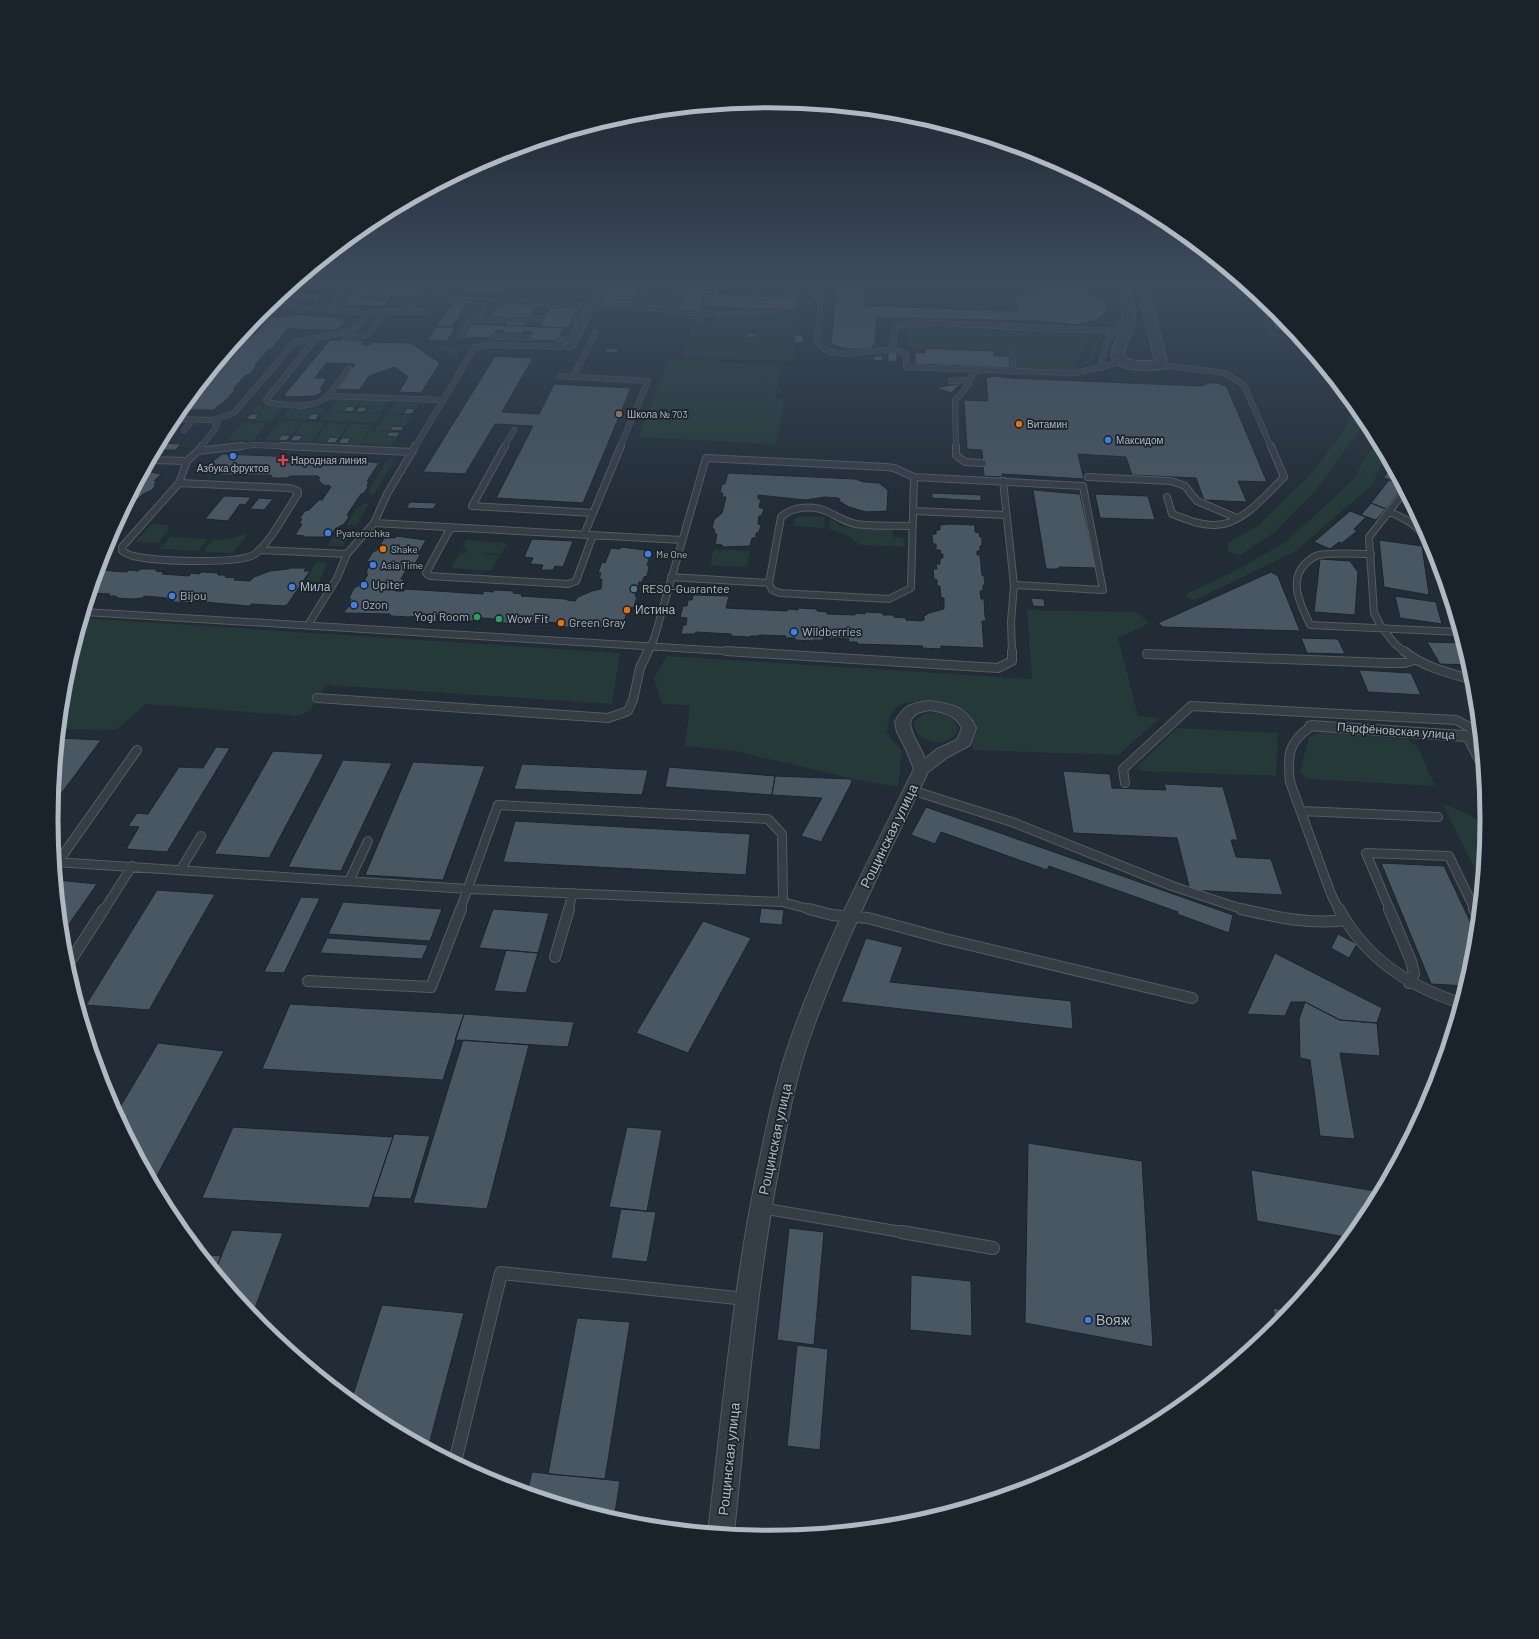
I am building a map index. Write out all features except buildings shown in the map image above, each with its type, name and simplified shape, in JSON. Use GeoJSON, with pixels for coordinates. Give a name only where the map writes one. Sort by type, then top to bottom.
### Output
{"type":"FeatureCollection","features":[{"type":"Feature","properties":{"kind":"street"},"geometry":{"type":"LineString","coordinates":[[1121,362],[1127,364],[1162,365],[1161,360]]}},
{"type":"Feature","properties":{"kind":"street","name":"Рощинская улица"},"geometry":{"type":"LineString","coordinates":[[722,1529],[747,1299],[760,1208],[780,1109],[801,1035],[849,917],[922,769],[930,764],[936,757],[958,746],[966,739],[969,730],[966,720],[957,712],[945,707],[925,706],[908,713],[902,721],[902,730],[913,747],[922,769]]}},
{"type":"Feature","properties":{"kind":"street","name":"Парфёновская улица"},"geometry":{"type":"LineString","coordinates":[[1312,726],[1475,735]]}},
{"type":"Feature","properties":{"kind":"lane"},"geometry":{"type":"LineString","coordinates":[[181,419],[218,420],[234,413],[279,360]]}},
{"type":"Feature","properties":{"kind":"lane"},"geometry":{"type":"LineString","coordinates":[[298,360],[266,400],[270,403],[310,405],[320,403],[328,396],[349,368]]}},
{"type":"Feature","properties":{"kind":"lane"},"geometry":{"type":"LineString","coordinates":[[308,625],[337,578],[347,554],[374,523],[387,494],[467,360]]}},
{"type":"Feature","properties":{"kind":"lane"},"geometry":{"type":"LineString","coordinates":[[573,377],[581,360]]}},
{"type":"Feature","properties":{"kind":"lane"},"geometry":{"type":"LineString","coordinates":[[906,360],[906,367],[1076,373],[1102,368],[1121,362]]}},
{"type":"Feature","properties":{"kind":"lane"},"geometry":{"type":"LineString","coordinates":[[1013,360],[1014,371]]}},
{"type":"Feature","properties":{"kind":"lane"},"geometry":{"type":"LineString","coordinates":[[1101,360],[1102,368]]}},
{"type":"Feature","properties":{"kind":"lane"},"geometry":{"type":"LineString","coordinates":[[1162,365],[1225,373],[1239,381],[1246,389],[1284,477],[1269,492],[1237,518],[1220,525],[1196,522],[1172,514],[1167,496]]}},
{"type":"Feature","properties":{"kind":"lane"},"geometry":{"type":"LineString","coordinates":[[976,370],[969,380],[969,384],[955,401],[956,456],[965,462],[983,463]]}},
{"type":"Feature","properties":{"kind":"lane"},"geometry":{"type":"LineString","coordinates":[[560,376],[648,381],[584,535]]}},
{"type":"Feature","properties":{"kind":"lane"},"geometry":{"type":"LineString","coordinates":[[951,381],[969,380]]}},
{"type":"Feature","properties":{"kind":"lane"},"geometry":{"type":"LineString","coordinates":[[328,396],[443,400]]}},
{"type":"Feature","properties":{"kind":"lane"},"geometry":{"type":"LineString","coordinates":[[184,430],[193,420]]}},
{"type":"Feature","properties":{"kind":"lane"},"geometry":{"type":"LineString","coordinates":[[179,483],[290,488],[298,491],[298,494],[259,550],[247,559],[230,562],[133,556],[122,551],[122,547],[179,483],[187,461],[198,451],[209,437],[215,429],[218,420]]}},
{"type":"Feature","properties":{"kind":"lane"},"geometry":{"type":"LineString","coordinates":[[514,430],[472,506],[593,513]]}},
{"type":"Feature","properties":{"kind":"lane"},"geometry":{"type":"LineString","coordinates":[[200,436],[209,437]]}},
{"type":"Feature","properties":{"kind":"lane"},"geometry":{"type":"LineString","coordinates":[[198,451],[257,445],[412,452]]}},
{"type":"Feature","properties":{"kind":"lane"},"geometry":{"type":"LineString","coordinates":[[317,698],[608,718],[628,711],[633,700],[640,668],[652,646],[706,458],[886,466],[901,470],[914,477],[1083,486],[1103,590],[1014,585]]}},
{"type":"Feature","properties":{"kind":"lane"},"geometry":{"type":"LineString","coordinates":[[155,460],[187,461]]}},
{"type":"Feature","properties":{"kind":"lane"},"geometry":{"type":"LineString","coordinates":[[912,526],[854,523],[841,520],[826,511],[792,510],[785,513],[782,517],[769,583],[772,590],[780,593],[889,599],[911,588],[914,477]]}},
{"type":"Feature","properties":{"kind":"lane"},"geometry":{"type":"LineString","coordinates":[[1088,477],[1171,481],[1185,486],[1197,501],[1237,518]]}},
{"type":"Feature","properties":{"kind":"lane"},"geometry":{"type":"LineString","coordinates":[[89,612],[998,668],[1007,665],[1012,661],[1011,622],[1014,585],[1005,515],[1003,481]]}},
{"type":"Feature","properties":{"kind":"lane"},"geometry":{"type":"LineString","coordinates":[[1402,494],[1370,537],[1374,613],[1382,628],[1395,644],[1415,660],[1438,670],[1466,678]]}},
{"type":"Feature","properties":{"kind":"lane"},"geometry":{"type":"LineString","coordinates":[[914,511],[1005,515]]}},
{"type":"Feature","properties":{"kind":"lane"},"geometry":{"type":"LineString","coordinates":[[1389,512],[1417,525]]}},
{"type":"Feature","properties":{"kind":"lane"},"geometry":{"type":"LineString","coordinates":[[374,523],[682,540]]}},
{"type":"Feature","properties":{"kind":"lane"},"geometry":{"type":"LineString","coordinates":[[451,527],[426,573],[430,576],[568,584],[576,582],[592,536]]}},
{"type":"Feature","properties":{"kind":"lane"},"geometry":{"type":"LineString","coordinates":[[259,550],[347,554]]}},
{"type":"Feature","properties":{"kind":"lane"},"geometry":{"type":"LineString","coordinates":[[1371,554],[1318,555],[1311,558],[1296,579],[1295,591],[1310,624],[1456,632]]}},
{"type":"Feature","properties":{"kind":"lane"},"geometry":{"type":"LineString","coordinates":[[671,577],[769,583]]}},
{"type":"Feature","properties":{"kind":"lane"},"geometry":{"type":"LineString","coordinates":[[1147,654],[1387,663],[1404,663],[1415,660]]}},
{"type":"Feature","properties":{"kind":"lane"},"geometry":{"type":"LineString","coordinates":[[1125,783],[1123,769],[1191,706],[1456,720],[1475,735]]}},
{"type":"Feature","properties":{"kind":"lane"},"geometry":{"type":"LineString","coordinates":[[1312,726],[1299,733],[1291,747],[1288,764],[1290,782],[1333,898],[1345,920],[1362,942],[1387,968],[1410,983],[1442,998],[1457,1002]]}},
{"type":"Feature","properties":{"kind":"lane"},"geometry":{"type":"LineString","coordinates":[[60,858],[137,750]]}},
{"type":"Feature","properties":{"kind":"lane"},"geometry":{"type":"LineString","coordinates":[[911,790],[1026,827],[1189,894],[1232,907],[1280,918],[1321,923],[1345,920]]}},
{"type":"Feature","properties":{"kind":"lane"},"geometry":{"type":"LineString","coordinates":[[308,981],[431,987],[498,805],[768,819],[782,834],[783,902]]}},
{"type":"Feature","properties":{"kind":"lane"},"geometry":{"type":"LineString","coordinates":[[1301,811],[1438,817]]}},
{"type":"Feature","properties":{"kind":"lane"},"geometry":{"type":"LineString","coordinates":[[182,869],[201,836]]}},
{"type":"Feature","properties":{"kind":"lane"},"geometry":{"type":"LineString","coordinates":[[350,881],[368,841]]}},
{"type":"Feature","properties":{"kind":"lane"},"geometry":{"type":"LineString","coordinates":[[1410,983],[1414,974],[1411,961],[1366,853],[1449,856],[1475,912]]}},
{"type":"Feature","properties":{"kind":"lane"},"geometry":{"type":"LineString","coordinates":[[60,862],[468,889],[783,902],[832,915],[868,918],[945,939],[1192,998]]}},
{"type":"Feature","properties":{"kind":"lane"},"geometry":{"type":"LineString","coordinates":[[72,958],[132,866]]}},
{"type":"Feature","properties":{"kind":"lane"},"geometry":{"type":"LineString","coordinates":[[555,957],[573,893]]}},
{"type":"Feature","properties":{"kind":"lane"},"geometry":{"type":"LineString","coordinates":[[760,1208],[993,1248]]}},
{"type":"Feature","properties":{"kind":"lane"},"geometry":{"type":"LineString","coordinates":[[456,1458],[501,1273],[747,1299]]}},
{"type":"Feature","properties":{"kind":"green space"},"geometry":{"type":"Polygon","coordinates":[[[667,360],[782,365],[775,398],[785,399],[776,444],[639,437],[667,360]]]}},
{"type":"Feature","properties":{"kind":"green space"},"geometry":{"type":"Polygon","coordinates":[[[1018,360],[1078,360],[1073,370],[1019,368],[1018,360]]]}},
{"type":"Feature","properties":{"kind":"green space"},"geometry":{"type":"Polygon","coordinates":[[[1086,360],[1093,360],[1090,366],[1085,363],[1086,360]]]}},
{"type":"Feature","properties":{"kind":"green space"},"geometry":{"type":"Polygon","coordinates":[[[338,400],[361,400],[353,412],[329,411],[338,400]]]}},
{"type":"Feature","properties":{"kind":"green space"},"geometry":{"type":"Polygon","coordinates":[[[363,400],[388,401],[380,413],[355,412],[363,400]]]}},
{"type":"Feature","properties":{"kind":"green space"},"geometry":{"type":"Polygon","coordinates":[[[395,402],[420,403],[412,414],[387,413],[395,402]]]}},
{"type":"Feature","properties":{"kind":"green space"},"geometry":{"type":"Polygon","coordinates":[[[257,406],[284,407],[273,421],[246,420],[257,406]]]}},
{"type":"Feature","properties":{"kind":"green space"},"geometry":{"type":"Polygon","coordinates":[[[291,407],[325,408],[316,420],[282,418],[291,407]]]}},
{"type":"Feature","properties":{"kind":"green space"},"geometry":{"type":"Polygon","coordinates":[[[1352,411],[1362,426],[1317,489],[1275,532],[1240,555],[1228,552],[1228,543],[1260,524],[1311,474],[1346,428],[1352,411]]]}},
{"type":"Feature","properties":{"kind":"green space"},"geometry":{"type":"Polygon","coordinates":[[[326,412],[381,414],[376,423],[320,420],[326,412]]]}},
{"type":"Feature","properties":{"kind":"green space"},"geometry":{"type":"Polygon","coordinates":[[[386,414],[412,415],[401,431],[375,430],[386,414]]]}},
{"type":"Feature","properties":{"kind":"green space"},"geometry":{"type":"Polygon","coordinates":[[[280,421],[302,422],[287,441],[265,440],[280,421]]]}},
{"type":"Feature","properties":{"kind":"green space"},"geometry":{"type":"Polygon","coordinates":[[[243,422],[267,423],[253,441],[228,440],[243,422]]]}},
{"type":"Feature","properties":{"kind":"green space"},"geometry":{"type":"Polygon","coordinates":[[[304,422],[325,423],[311,442],[289,441],[304,422]]]}},
{"type":"Feature","properties":{"kind":"green space"},"geometry":{"type":"Polygon","coordinates":[[[328,423],[349,424],[335,443],[314,442],[328,423]]]}},
{"type":"Feature","properties":{"kind":"green space"},"geometry":{"type":"Polygon","coordinates":[[[351,424],[372,425],[359,445],[337,444],[351,424]]]}},
{"type":"Feature","properties":{"kind":"green space"},"geometry":{"type":"Polygon","coordinates":[[[370,431],[401,432],[391,446],[360,444],[370,431]]]}},
{"type":"Feature","properties":{"kind":"green space"},"geometry":{"type":"Polygon","coordinates":[[[1374,444],[1384,461],[1371,486],[1296,551],[1195,600],[1185,597],[1188,593],[1235,571],[1284,543],[1352,481],[1374,444]]]}},
{"type":"Feature","properties":{"kind":"green space"},"geometry":{"type":"Polygon","coordinates":[[[389,457],[394,461],[374,494],[370,494],[369,490],[389,457]]]}},
{"type":"Feature","properties":{"kind":"green space"},"geometry":{"type":"Polygon","coordinates":[[[365,503],[369,503],[357,525],[346,525],[357,508],[365,503]]]}},
{"type":"Feature","properties":{"kind":"green space"},"geometry":{"type":"Polygon","coordinates":[[[803,516],[825,517],[824,528],[794,526],[795,518],[803,516]]]}},
{"type":"Feature","properties":{"kind":"green space"},"geometry":{"type":"Polygon","coordinates":[[[830,519],[842,527],[893,530],[893,537],[904,538],[905,547],[860,545],[847,535],[829,529],[830,519]]]}},
{"type":"Feature","properties":{"kind":"green space"},"geometry":{"type":"Polygon","coordinates":[[[151,524],[168,525],[168,531],[158,543],[135,542],[151,524]]]}},
{"type":"Feature","properties":{"kind":"green space"},"geometry":{"type":"Polygon","coordinates":[[[248,534],[233,553],[203,552],[212,540],[227,539],[248,534]]]}},
{"type":"Feature","properties":{"kind":"green space"},"geometry":{"type":"Polygon","coordinates":[[[334,536],[349,537],[342,546],[327,546],[334,536]]]}},
{"type":"Feature","properties":{"kind":"green space"},"geometry":{"type":"Polygon","coordinates":[[[170,537],[208,539],[198,551],[159,549],[170,537]]]}},
{"type":"Feature","properties":{"kind":"green space"},"geometry":{"type":"Polygon","coordinates":[[[466,540],[482,541],[481,543],[484,541],[507,543],[501,554],[483,554],[500,555],[491,571],[451,568],[460,553],[465,553],[468,548],[462,547],[466,540]]]}},
{"type":"Feature","properties":{"kind":"green space"},"geometry":{"type":"Polygon","coordinates":[[[714,549],[750,551],[747,567],[710,565],[714,549]]]}},
{"type":"Feature","properties":{"kind":"green space"},"geometry":{"type":"Polygon","coordinates":[[[317,561],[327,563],[318,585],[303,585],[317,561]]]}},
{"type":"Feature","properties":{"kind":"green space"},"geometry":{"type":"Polygon","coordinates":[[[1027,610],[1136,612],[1150,623],[1118,638],[1138,716],[1160,718],[1118,755],[973,750],[972,743],[976,725],[967,712],[953,706],[933,702],[905,703],[896,708],[891,714],[887,733],[902,751],[898,787],[857,780],[736,751],[685,746],[690,705],[662,704],[654,678],[667,656],[1032,679],[1027,610]]]}},
{"type":"Feature","properties":{"kind":"green space"},"geometry":{"type":"Polygon","coordinates":[[[87,618],[620,653],[612,704],[326,685],[310,711],[297,716],[146,704],[116,730],[64,729],[72,681],[82,635],[87,618]]]}},
{"type":"Feature","properties":{"kind":"green space"},"geometry":{"type":"Polygon","coordinates":[[[934,712],[946,715],[955,722],[958,730],[950,739],[933,742],[917,734],[913,724],[917,718],[934,712]]]}},
{"type":"Feature","properties":{"kind":"green space"},"geometry":{"type":"Polygon","coordinates":[[[1177,728],[1278,733],[1276,776],[1142,771],[1136,767],[1177,728]]]}},
{"type":"Feature","properties":{"kind":"green space"},"geometry":{"type":"Polygon","coordinates":[[[1321,732],[1408,739],[1418,747],[1435,786],[1307,779],[1300,772],[1309,737],[1321,732]]]}},
{"type":"Feature","properties":{"kind":"green space"},"geometry":{"type":"Polygon","coordinates":[[[1442,803],[1468,814],[1481,823],[1478,875],[1442,803]]]}},
{"type":"Feature","properties":{"kind":"place","name":"Школа № 703"},"geometry":{"type":"Point","coordinates":[619,414]}},
{"type":"Feature","properties":{"kind":"place","name":"Витамин"},"geometry":{"type":"Point","coordinates":[1019,424]}},
{"type":"Feature","properties":{"kind":"place","name":"Максидом"},"geometry":{"type":"Point","coordinates":[1108,440]}},
{"type":"Feature","properties":{"kind":"place","name":"Азбука фруктов"},"geometry":{"type":"Point","coordinates":[233,456]}},
{"type":"Feature","properties":{"kind":"place","name":"Народная линия"},"geometry":{"type":"Point","coordinates":[283,460]}},
{"type":"Feature","properties":{"kind":"place","name":"Pyaterochka"},"geometry":{"type":"Point","coordinates":[328,533]}},
{"type":"Feature","properties":{"kind":"place","name":"Shake"},"geometry":{"type":"Point","coordinates":[383,549]}},
{"type":"Feature","properties":{"kind":"place","name":"Me One"},"geometry":{"type":"Point","coordinates":[648,554]}},
{"type":"Feature","properties":{"kind":"place","name":"Asia Time"},"geometry":{"type":"Point","coordinates":[373,565]}},
{"type":"Feature","properties":{"kind":"place","name":"Upiter"},"geometry":{"type":"Point","coordinates":[364,585]}},
{"type":"Feature","properties":{"kind":"place","name":"Мила"},"geometry":{"type":"Point","coordinates":[292,587]}},
{"type":"Feature","properties":{"kind":"place","name":"RESO-Guarantee"},"geometry":{"type":"Point","coordinates":[634,589]}},
{"type":"Feature","properties":{"kind":"place","name":"Bijou"},"geometry":{"type":"Point","coordinates":[172,596]}},
{"type":"Feature","properties":{"kind":"place","name":"Ozon"},"geometry":{"type":"Point","coordinates":[354,605]}},
{"type":"Feature","properties":{"kind":"place","name":"Истина"},"geometry":{"type":"Point","coordinates":[627,610]}},
{"type":"Feature","properties":{"kind":"place","name":"Yogi Room"},"geometry":{"type":"Point","coordinates":[477,617]}},
{"type":"Feature","properties":{"kind":"place","name":"Wow Fit"},"geometry":{"type":"Point","coordinates":[499,619]}},
{"type":"Feature","properties":{"kind":"place","name":"Green Gray"},"geometry":{"type":"Point","coordinates":[561,623]}},
{"type":"Feature","properties":{"kind":"place","name":"Wildberries"},"geometry":{"type":"Point","coordinates":[794,632]}},
{"type":"Feature","properties":{"kind":"place","name":"Вояж"},"geometry":{"type":"Point","coordinates":[1088,1320]}}]}
